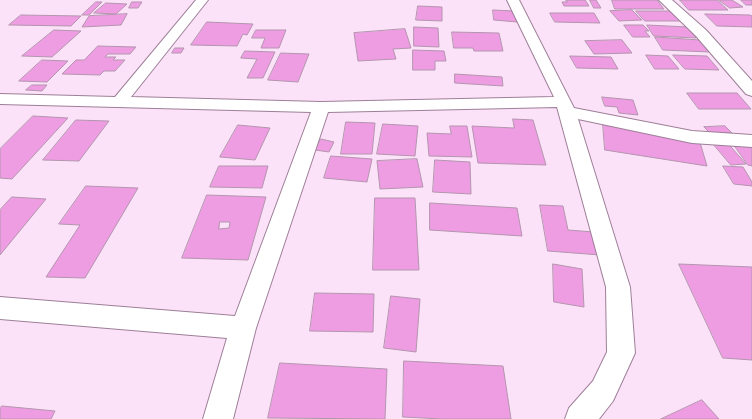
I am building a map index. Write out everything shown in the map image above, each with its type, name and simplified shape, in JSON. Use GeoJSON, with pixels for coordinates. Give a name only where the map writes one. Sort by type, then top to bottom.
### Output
{"type":"FeatureCollection","features":[{"type":"Feature","properties":{"kind":"street"},"geometry":{"type":"LineString","coordinates":[[119,102],[202,0]]}},
{"type":"Feature","properties":{"kind":"street"},"geometry":{"type":"LineString","coordinates":[[513,0],[566,107],[618,287],[621,353],[603,391],[580,419]]}},
{"type":"Feature","properties":{"kind":"street"},"geometry":{"type":"LineString","coordinates":[[665,0],[701,33],[752,91]]}},
{"type":"Feature","properties":{"kind":"street"},"geometry":{"type":"LineString","coordinates":[[0,99],[321,107],[566,107],[692,137],[752,141]]}},
{"type":"Feature","properties":{"kind":"street"},"geometry":{"type":"LineString","coordinates":[[218,419],[244,328],[321,107]]}},
{"type":"Feature","properties":{"kind":"street"},"geometry":{"type":"LineString","coordinates":[[0,308],[244,328]]}},
{"type":"Feature","properties":{"kind":"building"},"geometry":{"type":"Polygon","coordinates":[[[566,0],[585,0],[589,6],[564,6],[562,2],[567,2],[566,0]]]}},
{"type":"Feature","properties":{"kind":"building"},"geometry":{"type":"Polygon","coordinates":[[[590,0],[596,0],[601,8],[594,8],[590,0]]]}},
{"type":"Feature","properties":{"kind":"building"},"geometry":{"type":"Polygon","coordinates":[[[612,0],[657,0],[664,9],[615,9],[612,0]]]}},
{"type":"Feature","properties":{"kind":"building"},"geometry":{"type":"Polygon","coordinates":[[[680,0],[717,0],[728,10],[689,10],[680,0]]]}},
{"type":"Feature","properties":{"kind":"building"},"geometry":{"type":"Polygon","coordinates":[[[719,0],[732,0],[743,7],[730,8],[719,0]]]}},
{"type":"Feature","properties":{"kind":"building"},"geometry":{"type":"Polygon","coordinates":[[[741,0],[752,0],[752,5],[746,5],[741,0]]]}},
{"type":"Feature","properties":{"kind":"building"},"geometry":{"type":"Polygon","coordinates":[[[96,2],[102,2],[89,15],[82,15],[96,2]]]}},
{"type":"Feature","properties":{"kind":"building"},"geometry":{"type":"Polygon","coordinates":[[[132,2],[142,2],[138,8],[129,8],[132,2]]]}},
{"type":"Feature","properties":{"kind":"building"},"geometry":{"type":"Polygon","coordinates":[[[106,3],[127,4],[116,14],[94,13],[106,3]]]}},
{"type":"Feature","properties":{"kind":"building"},"geometry":{"type":"Polygon","coordinates":[[[418,6],[442,7],[442,21],[416,20],[418,6]]]}},
{"type":"Feature","properties":{"kind":"building"},"geometry":{"type":"Polygon","coordinates":[[[493,10],[515,11],[517,22],[494,20],[493,10]]]}},
{"type":"Feature","properties":{"kind":"building"},"geometry":{"type":"Polygon","coordinates":[[[632,10],[642,20],[619,21],[610,11],[632,10]]]}},
{"type":"Feature","properties":{"kind":"building"},"geometry":{"type":"Polygon","coordinates":[[[636,11],[671,11],[682,21],[645,21],[636,11]]]}},
{"type":"Feature","properties":{"kind":"building"},"geometry":{"type":"Polygon","coordinates":[[[550,13],[594,13],[600,23],[555,22],[550,13]]]}},
{"type":"Feature","properties":{"kind":"building"},"geometry":{"type":"Polygon","coordinates":[[[127,14],[121,25],[82,27],[89,16],[127,14]]]}},
{"type":"Feature","properties":{"kind":"building"},"geometry":{"type":"Polygon","coordinates":[[[705,14],[750,15],[752,16],[752,27],[717,26],[705,14]]]}},
{"type":"Feature","properties":{"kind":"building"},"geometry":{"type":"Polygon","coordinates":[[[21,15],[81,16],[71,26],[9,25],[21,15]]]}},
{"type":"Feature","properties":{"kind":"building"},"geometry":{"type":"Polygon","coordinates":[[[207,22],[253,24],[247,35],[243,34],[237,46],[191,45],[207,22]]]}},
{"type":"Feature","properties":{"kind":"building"},"geometry":{"type":"Polygon","coordinates":[[[624,25],[643,25],[649,31],[645,31],[650,37],[633,37],[624,25]]]}},
{"type":"Feature","properties":{"kind":"building"},"geometry":{"type":"Polygon","coordinates":[[[647,25],[688,27],[696,38],[654,36],[647,25]]]}},
{"type":"Feature","properties":{"kind":"building"},"geometry":{"type":"Polygon","coordinates":[[[414,27],[438,28],[439,47],[414,46],[414,27]]]}},
{"type":"Feature","properties":{"kind":"building"},"geometry":{"type":"Polygon","coordinates":[[[405,29],[411,48],[393,49],[396,59],[358,61],[354,33],[405,29]]]}},
{"type":"Feature","properties":{"kind":"building"},"geometry":{"type":"Polygon","coordinates":[[[54,30],[81,31],[52,57],[22,56],[54,30]]]}},
{"type":"Feature","properties":{"kind":"building"},"geometry":{"type":"Polygon","coordinates":[[[256,30],[286,30],[279,48],[261,48],[265,38],[252,38],[256,30]]]}},
{"type":"Feature","properties":{"kind":"building"},"geometry":{"type":"Polygon","coordinates":[[[452,32],[499,33],[503,51],[474,51],[473,48],[454,48],[452,32]]]}},
{"type":"Feature","properties":{"kind":"building"},"geometry":{"type":"Polygon","coordinates":[[[655,37],[700,40],[709,52],[663,50],[655,37]]]}},
{"type":"Feature","properties":{"kind":"building"},"geometry":{"type":"Polygon","coordinates":[[[622,40],[632,53],[594,54],[585,41],[622,40]]]}},
{"type":"Feature","properties":{"kind":"building"},"geometry":{"type":"Polygon","coordinates":[[[98,46],[136,47],[130,54],[108,54],[105,57],[116,57],[113,60],[125,60],[115,71],[104,71],[100,75],[62,74],[76,60],[84,60],[98,46]]]}},
{"type":"Feature","properties":{"kind":"building"},"geometry":{"type":"Polygon","coordinates":[[[175,48],[184,48],[181,53],[172,53],[175,48]]]}},
{"type":"Feature","properties":{"kind":"building"},"geometry":{"type":"Polygon","coordinates":[[[413,50],[444,51],[446,61],[435,61],[435,70],[413,70],[413,50]]]}},
{"type":"Feature","properties":{"kind":"building"},"geometry":{"type":"Polygon","coordinates":[[[245,51],[275,52],[263,78],[247,78],[257,59],[241,58],[245,51]]]}},
{"type":"Feature","properties":{"kind":"building"},"geometry":{"type":"Polygon","coordinates":[[[281,53],[309,54],[298,82],[268,80],[281,53]]]}},
{"type":"Feature","properties":{"kind":"building"},"geometry":{"type":"Polygon","coordinates":[[[646,55],[668,56],[679,69],[655,69],[646,55]]]}},
{"type":"Feature","properties":{"kind":"building"},"geometry":{"type":"Polygon","coordinates":[[[673,55],[707,56],[719,70],[685,69],[673,55]]]}},
{"type":"Feature","properties":{"kind":"building"},"geometry":{"type":"Polygon","coordinates":[[[570,56],[611,57],[618,69],[577,68],[570,56]]]}},
{"type":"Feature","properties":{"kind":"building"},"geometry":{"type":"Polygon","coordinates":[[[42,60],[68,61],[47,82],[19,81],[42,60]]]}},
{"type":"Feature","properties":{"kind":"building"},"geometry":{"type":"Polygon","coordinates":[[[455,74],[502,77],[503,86],[455,83],[455,74]]]}},
{"type":"Feature","properties":{"kind":"building"},"geometry":{"type":"Polygon","coordinates":[[[32,85],[47,85],[42,91],[26,90],[32,85]]]}},
{"type":"Feature","properties":{"kind":"building"},"geometry":{"type":"Polygon","coordinates":[[[687,93],[737,93],[751,109],[699,109],[687,93]]]}},
{"type":"Feature","properties":{"kind":"building"},"geometry":{"type":"Polygon","coordinates":[[[602,97],[633,100],[638,115],[619,113],[617,107],[605,106],[602,97]]]}},
{"type":"Feature","properties":{"kind":"building"},"geometry":{"type":"Polygon","coordinates":[[[33,116],[68,118],[12,179],[0,178],[0,149],[33,116]]]}},
{"type":"Feature","properties":{"kind":"building"},"geometry":{"type":"Polygon","coordinates":[[[513,119],[533,120],[546,165],[478,163],[472,126],[514,128],[513,119]]]}},
{"type":"Feature","properties":{"kind":"building"},"geometry":{"type":"Polygon","coordinates":[[[76,120],[109,121],[79,161],[43,160],[76,120]]]}},
{"type":"Feature","properties":{"kind":"building"},"geometry":{"type":"Polygon","coordinates":[[[346,122],[375,123],[372,154],[341,154],[346,122]]]}},
{"type":"Feature","properties":{"kind":"building"},"geometry":{"type":"Polygon","coordinates":[[[383,124],[418,126],[415,156],[377,154],[383,124]]]}},
{"type":"Feature","properties":{"kind":"building"},"geometry":{"type":"Polygon","coordinates":[[[603,124],[699,139],[707,166],[605,150],[603,124]]]}},
{"type":"Feature","properties":{"kind":"building"},"geometry":{"type":"Polygon","coordinates":[[[238,125],[270,128],[255,160],[220,157],[238,125]]]}},
{"type":"Feature","properties":{"kind":"building"},"geometry":{"type":"Polygon","coordinates":[[[450,126],[467,126],[472,157],[429,156],[427,133],[451,134],[450,126]]]}},
{"type":"Feature","properties":{"kind":"building"},"geometry":{"type":"Polygon","coordinates":[[[725,126],[732,133],[711,134],[704,127],[725,126]]]}},
{"type":"Feature","properties":{"kind":"building"},"geometry":{"type":"Polygon","coordinates":[[[321,139],[334,142],[329,152],[315,150],[321,139]]]}},
{"type":"Feature","properties":{"kind":"building"},"geometry":{"type":"Polygon","coordinates":[[[710,140],[725,140],[746,164],[731,165],[710,140]]]}},
{"type":"Feature","properties":{"kind":"building"},"geometry":{"type":"Polygon","coordinates":[[[734,145],[752,146],[752,166],[748,165],[734,145]]]}},
{"type":"Feature","properties":{"kind":"building"},"geometry":{"type":"Polygon","coordinates":[[[331,156],[372,159],[367,182],[324,178],[331,156]]]}},
{"type":"Feature","properties":{"kind":"building"},"geometry":{"type":"Polygon","coordinates":[[[417,159],[423,187],[380,189],[377,161],[417,159]]]}},
{"type":"Feature","properties":{"kind":"building"},"geometry":{"type":"Polygon","coordinates":[[[435,160],[470,162],[471,194],[433,192],[435,160]]]}},
{"type":"Feature","properties":{"kind":"building"},"geometry":{"type":"Polygon","coordinates":[[[219,166],[268,166],[262,188],[210,187],[219,166]]]}},
{"type":"Feature","properties":{"kind":"building"},"geometry":{"type":"Polygon","coordinates":[[[723,166],[743,167],[752,182],[752,186],[734,184],[723,166]]]}},
{"type":"Feature","properties":{"kind":"building"},"geometry":{"type":"Polygon","coordinates":[[[86,186],[138,188],[85,278],[46,277],[80,225],[59,224],[86,186]]]}},
{"type":"Feature","properties":{"kind":"building"},"geometry":{"type":"Polygon","coordinates":[[[207,195],[266,197],[248,260],[182,258],[207,195]],[[220,222],[219,229],[229,228],[230,222],[220,222]]]}},
{"type":"Feature","properties":{"kind":"building"},"geometry":{"type":"Polygon","coordinates":[[[12,197],[46,199],[0,255],[0,210],[12,197]]]}},
{"type":"Feature","properties":{"kind":"building"},"geometry":{"type":"Polygon","coordinates":[[[375,198],[415,198],[419,270],[373,270],[375,198]]]}},
{"type":"Feature","properties":{"kind":"building"},"geometry":{"type":"Polygon","coordinates":[[[430,203],[517,208],[522,236],[430,230],[430,203]]]}},
{"type":"Feature","properties":{"kind":"building"},"geometry":{"type":"Polygon","coordinates":[[[540,205],[563,206],[568,230],[594,232],[600,255],[548,251],[540,205]]]}},
{"type":"Feature","properties":{"kind":"building"},"geometry":{"type":"Polygon","coordinates":[[[553,264],[582,269],[584,307],[554,302],[553,264]]]}},
{"type":"Feature","properties":{"kind":"building"},"geometry":{"type":"Polygon","coordinates":[[[679,264],[752,267],[752,360],[723,358],[679,264]]]}},
{"type":"Feature","properties":{"kind":"building"},"geometry":{"type":"Polygon","coordinates":[[[315,293],[374,294],[373,332],[310,331],[315,293]]]}},
{"type":"Feature","properties":{"kind":"building"},"geometry":{"type":"Polygon","coordinates":[[[391,296],[420,299],[416,352],[384,348],[391,296]]]}},
{"type":"Feature","properties":{"kind":"building"},"geometry":{"type":"Polygon","coordinates":[[[404,361],[503,366],[511,419],[442,419],[403,417],[404,361]]]}},
{"type":"Feature","properties":{"kind":"building"},"geometry":{"type":"Polygon","coordinates":[[[280,363],[387,369],[385,419],[268,418],[280,363]]]}},
{"type":"Feature","properties":{"kind":"building"},"geometry":{"type":"Polygon","coordinates":[[[702,400],[719,419],[661,419],[702,400]]]}},
{"type":"Feature","properties":{"kind":"building"},"geometry":{"type":"Polygon","coordinates":[[[2,406],[55,411],[51,419],[0,419],[0,408],[2,406]]]}}]}
